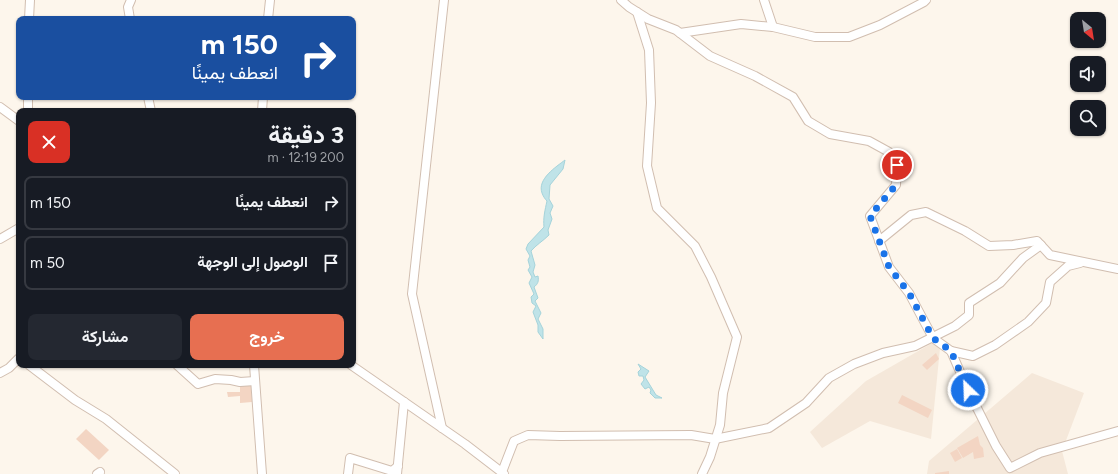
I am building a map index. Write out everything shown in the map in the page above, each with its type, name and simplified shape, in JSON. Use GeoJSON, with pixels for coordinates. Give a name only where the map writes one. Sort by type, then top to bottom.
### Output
{"type":"FeatureCollection","features":[{"type":"Feature","properties":{"kind":"street"},"geometry":{"type":"LineString","coordinates":[[29,16],[30,0]]}},
{"type":"Feature","properties":{"kind":"street"},"geometry":{"type":"LineString","coordinates":[[130,16],[128,7],[131,0]]}},
{"type":"Feature","properties":{"kind":"street"},"geometry":{"type":"LineString","coordinates":[[268,16],[270,0]]}},
{"type":"Feature","properties":{"kind":"street"},"geometry":{"type":"LineString","coordinates":[[442,428],[412,294],[444,0]]}},
{"type":"Feature","properties":{"kind":"street"},"geometry":{"type":"LineString","coordinates":[[621,0],[648,19],[676,30],[710,56],[755,76],[793,97],[808,121],[830,134],[869,141],[889,152],[897,165],[896,185],[870,216],[889,267],[909,293],[933,338],[951,351],[973,356],[995,345],[1028,322],[1046,303],[1050,282],[1068,266],[1083,262]]}},
{"type":"Feature","properties":{"kind":"street"},"geometry":{"type":"LineString","coordinates":[[764,0],[773,27]]}},
{"type":"Feature","properties":{"kind":"street"},"geometry":{"type":"LineString","coordinates":[[680,33],[741,24],[773,27],[815,37],[849,37],[880,25],[926,0]]}},
{"type":"Feature","properties":{"kind":"street"},"geometry":{"type":"LineString","coordinates":[[637,12],[649,50],[651,103],[647,166],[657,208],[695,246],[712,277],[737,337],[723,393],[720,425],[710,457],[702,474]]}},
{"type":"Feature","properties":{"kind":"street"},"geometry":{"type":"LineString","coordinates":[[0,107],[16,119]]}},
{"type":"Feature","properties":{"kind":"street"},"geometry":{"type":"LineString","coordinates":[[879,241],[911,215],[926,212],[965,231],[989,246],[1013,245],[1037,241],[1050,255],[1118,269]]}},
{"type":"Feature","properties":{"kind":"street"},"geometry":{"type":"LineString","coordinates":[[0,239],[16,230]]}},
{"type":"Feature","properties":{"kind":"street"},"geometry":{"type":"LineString","coordinates":[[355,368],[466,444],[503,473],[514,441],[528,435],[691,435],[715,439],[769,428],[806,403],[829,378],[854,364],[883,353],[915,346],[955,326],[969,315],[969,303],[1000,283],[1023,258],[1041,245]]}},
{"type":"Feature","properties":{"kind":"street"},"geometry":{"type":"LineString","coordinates":[[951,351],[968,390],[1008,471],[1040,453],[1118,431]]}},
{"type":"Feature","properties":{"kind":"street"},"geometry":{"type":"LineString","coordinates":[[0,373],[9,368],[16,361]]}},
{"type":"Feature","properties":{"kind":"street"},"geometry":{"type":"LineString","coordinates":[[33,368],[75,400],[106,419],[175,474]]}},
{"type":"Feature","properties":{"kind":"street"},"geometry":{"type":"LineString","coordinates":[[180,368],[198,384],[215,379],[240,382],[255,381]]}},
{"type":"Feature","properties":{"kind":"street"},"geometry":{"type":"LineString","coordinates":[[254,368],[262,474]]}},
{"type":"Feature","properties":{"kind":"street"},"geometry":{"type":"LineString","coordinates":[[348,474],[350,458],[392,471],[397,470],[404,402]]}},
{"type":"Feature","properties":{"kind":"shaded area"},"geometry":{"type":"Polygon","coordinates":[[[941,338],[931,439],[870,421],[822,448],[810,432],[866,381],[941,338]]]}},
{"type":"Feature","properties":{"kind":"shaded area"},"geometry":{"type":"Polygon","coordinates":[[[1032,373],[1084,393],[1062,451],[1068,474],[927,474],[929,461],[1032,373]]]}},
{"type":"Feature","properties":{"kind":"water"},"geometry":{"type":"Polygon","coordinates":[[[565,160],[563,169],[550,185],[549,199],[553,206],[550,213],[552,219],[548,230],[549,235],[531,251],[535,265],[533,272],[535,277],[538,276],[537,284],[534,287],[538,298],[535,301],[541,313],[538,319],[543,329],[543,339],[538,332],[538,325],[533,312],[536,306],[532,303],[531,297],[534,294],[529,283],[532,277],[528,270],[530,267],[528,260],[530,256],[526,249],[528,244],[544,227],[547,201],[542,193],[542,183],[552,170],[565,160]]]}},
{"type":"Feature","properties":{"kind":"water"},"geometry":{"type":"Polygon","coordinates":[[[638,364],[649,371],[645,377],[656,395],[662,398],[655,398],[650,393],[651,390],[649,387],[645,389],[641,384],[644,380],[643,376],[639,376],[638,372],[641,369],[638,364]]]}},
{"type":"Feature","properties":{"kind":"building"},"geometry":{"type":"Polygon","coordinates":[[[936,353],[939,359],[927,370],[922,365],[936,353]]]}},
{"type":"Feature","properties":{"kind":"building"},"geometry":{"type":"Polygon","coordinates":[[[240,385],[251,385],[252,402],[240,403],[240,396],[228,397],[227,392],[240,392],[240,385]]]}},
{"type":"Feature","properties":{"kind":"building"},"geometry":{"type":"Polygon","coordinates":[[[902,395],[932,410],[928,418],[898,403],[902,395]]]}},
{"type":"Feature","properties":{"kind":"building"},"geometry":{"type":"Polygon","coordinates":[[[86,429],[109,450],[99,460],[76,439],[86,429]]]}},
{"type":"Feature","properties":{"kind":"building"},"geometry":{"type":"Polygon","coordinates":[[[978,436],[980,445],[983,448],[984,457],[974,459],[973,452],[963,458],[957,448],[978,436]]]}},
{"type":"Feature","properties":{"kind":"building"},"geometry":{"type":"Polygon","coordinates":[[[957,449],[962,458],[955,462],[950,453],[957,449]]]}},
{"type":"Feature","properties":{"kind":"building"},"geometry":{"type":"Polygon","coordinates":[[[949,471],[949,474],[935,474],[935,473],[949,471]]]}},
{"type":"Feature","properties":{"kind":"route"},"geometry":{"type":"LineString","coordinates":[[897,165],[896,185],[870,216],[889,267],[909,293],[933,338],[951,351],[968,390]]}}]}
